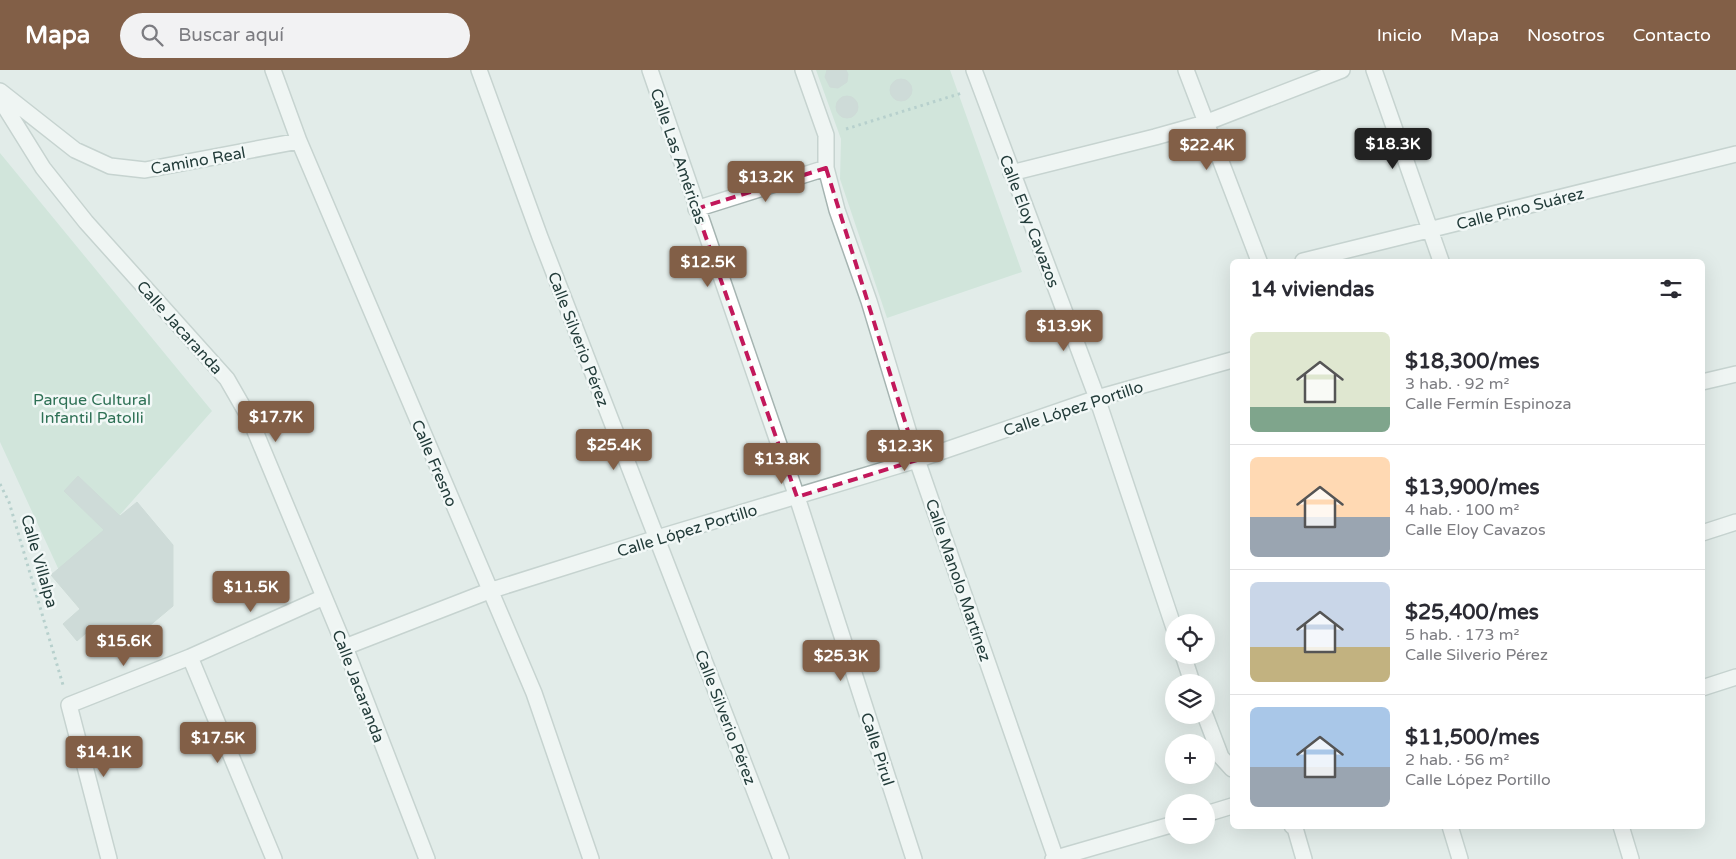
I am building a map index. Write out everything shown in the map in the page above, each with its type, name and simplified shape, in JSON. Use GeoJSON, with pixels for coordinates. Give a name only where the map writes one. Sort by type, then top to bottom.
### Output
{"type":"FeatureCollection","features":[{"type":"Feature","properties":{"kind":"street","name":"Calle Fresno"},"geometry":{"type":"LineString","coordinates":[[273,70],[299,141],[534,693],[591,859]]}},
{"type":"Feature","properties":{"kind":"street","name":"Calle Silverio Pérez"},"geometry":{"type":"LineString","coordinates":[[479,70],[540,237],[782,859]]}},
{"type":"Feature","properties":{"kind":"street","name":"Calle Las Américas"},"geometry":{"type":"LineString","coordinates":[[650,70],[796,497]]}},
{"type":"Feature","properties":{"kind":"street","name":"Calle Manolo Martínez"},"geometry":{"type":"LineString","coordinates":[[803,70],[826,135],[826,168],[837,210],[869,302],[917,460],[1055,859]]}},
{"type":"Feature","properties":{"kind":"street","name":"Calle Eloy Cavazos"},"geometry":{"type":"LineString","coordinates":[[974,70],[1011,173],[1097,398],[1169,614]]}},
{"type":"Feature","properties":{"kind":"street"},"geometry":{"type":"LineString","coordinates":[[1186,70],[1257,259]]}},
{"type":"Feature","properties":{"kind":"street"},"geometry":{"type":"LineString","coordinates":[[1011,173],[1205,123],[1342,70]]}},
{"type":"Feature","properties":{"kind":"street"},"geometry":{"type":"LineString","coordinates":[[1374,70],[1440,259]]}},
{"type":"Feature","properties":{"kind":"street","name":"Camino Real"},"geometry":{"type":"LineString","coordinates":[[0,91],[75,150],[110,166],[145,170],[299,141]]}},
{"type":"Feature","properties":{"kind":"street","name":"Calle Jacaranda"},"geometry":{"type":"LineString","coordinates":[[0,99],[42,168],[86,222],[227,379],[250,419],[345,647],[427,859]]}},
{"type":"Feature","properties":{"kind":"street","name":"Calle Pino Suárez"},"geometry":{"type":"LineString","coordinates":[[1311,259],[1736,154]]}},
{"type":"Feature","properties":{"kind":"street"},"geometry":{"type":"LineString","coordinates":[[696,209],[826,168]]}},
{"type":"Feature","properties":{"kind":"street","name":"Calle López Portillo"},"geometry":{"type":"LineString","coordinates":[[345,647],[489,591],[657,538],[917,460],[1097,398],[1230,361]]}},
{"type":"Feature","properties":{"kind":"street"},"geometry":{"type":"LineString","coordinates":[[1705,381],[1736,374]]}},
{"type":"Feature","properties":{"kind":"street","name":"Calle Pirul"},"geometry":{"type":"LineString","coordinates":[[796,497],[914,859]]}},
{"type":"Feature","properties":{"kind":"street"},"geometry":{"type":"LineString","coordinates":[[1705,532],[1736,522]]}},
{"type":"Feature","properties":{"kind":"street"},"geometry":{"type":"LineString","coordinates":[[109,859],[69,705],[190,657],[324,597]]}},
{"type":"Feature","properties":{"kind":"street"},"geometry":{"type":"LineString","coordinates":[[190,657],[274,859]]}},
{"type":"Feature","properties":{"kind":"street"},"geometry":{"type":"LineString","coordinates":[[1705,687],[1736,677]]}},
{"type":"Feature","properties":{"kind":"street"},"geometry":{"type":"LineString","coordinates":[[1208,724],[1221,757],[1230,767]]}},
{"type":"Feature","properties":{"kind":"street"},"geometry":{"type":"LineString","coordinates":[[1215,811],[1230,807]]}},
{"type":"Feature","properties":{"kind":"street"},"geometry":{"type":"LineString","coordinates":[[1055,859],[1165,827]]}},
{"type":"Feature","properties":{"kind":"street"},"geometry":{"type":"LineString","coordinates":[[1294,829],[1304,859]]}},
{"type":"Feature","properties":{"kind":"street"},"geometry":{"type":"LineString","coordinates":[[1451,829],[1460,859]]}},
{"type":"Feature","properties":{"kind":"street"},"geometry":{"type":"LineString","coordinates":[[1622,829],[1631,859]]}},
{"type":"Feature","properties":{"kind":"path"},"geometry":{"type":"LineString","coordinates":[[826,135],[980,87]]}},
{"type":"Feature","properties":{"kind":"path","name":"Calle Villalpa"},"geometry":{"type":"LineString","coordinates":[[0,484],[10,502],[69,705]]}},
{"type":"Feature","properties":{"kind":"highlighted area"},"geometry":{"type":"Polygon","coordinates":[[[826,168],[917,460],[797,497],[696,209],[826,168]]]}},
{"type":"Feature","properties":{"kind":"green space"},"geometry":{"type":"Polygon","coordinates":[[[816,70],[950,70],[1022,272],[887,318],[840,179],[841,139],[816,70]]]}},
{"type":"Feature","properties":{"kind":"green space","name":"Parque Cultural Infantil Patolli"},"geometry":{"type":"Polygon","coordinates":[[[0,153],[212,411],[63,579],[0,442],[0,153]]]}},
{"type":"Feature","properties":{"kind":"building"},"geometry":{"type":"Polygon","coordinates":[[[827,70],[846,70],[848,74],[847,82],[838,88],[830,87],[825,77],[827,70]]]}},
{"type":"Feature","properties":{"kind":"building"},"geometry":{"type":"Polygon","coordinates":[[[897,79],[905,79],[912,86],[912,94],[905,101],[897,101],[890,94],[890,86],[897,79]]]}},
{"type":"Feature","properties":{"kind":"building"},"geometry":{"type":"Polygon","coordinates":[[[843,96],[851,96],[858,103],[858,111],[851,118],[843,118],[836,111],[836,103],[843,96]]]}},
{"type":"Feature","properties":{"kind":"building"},"geometry":{"type":"Polygon","coordinates":[[[78,476],[120,516],[137,502],[173,545],[173,606],[117,653],[94,626],[77,641],[63,624],[80,609],[51,575],[104,530],[64,491],[78,476]]]}}]}
